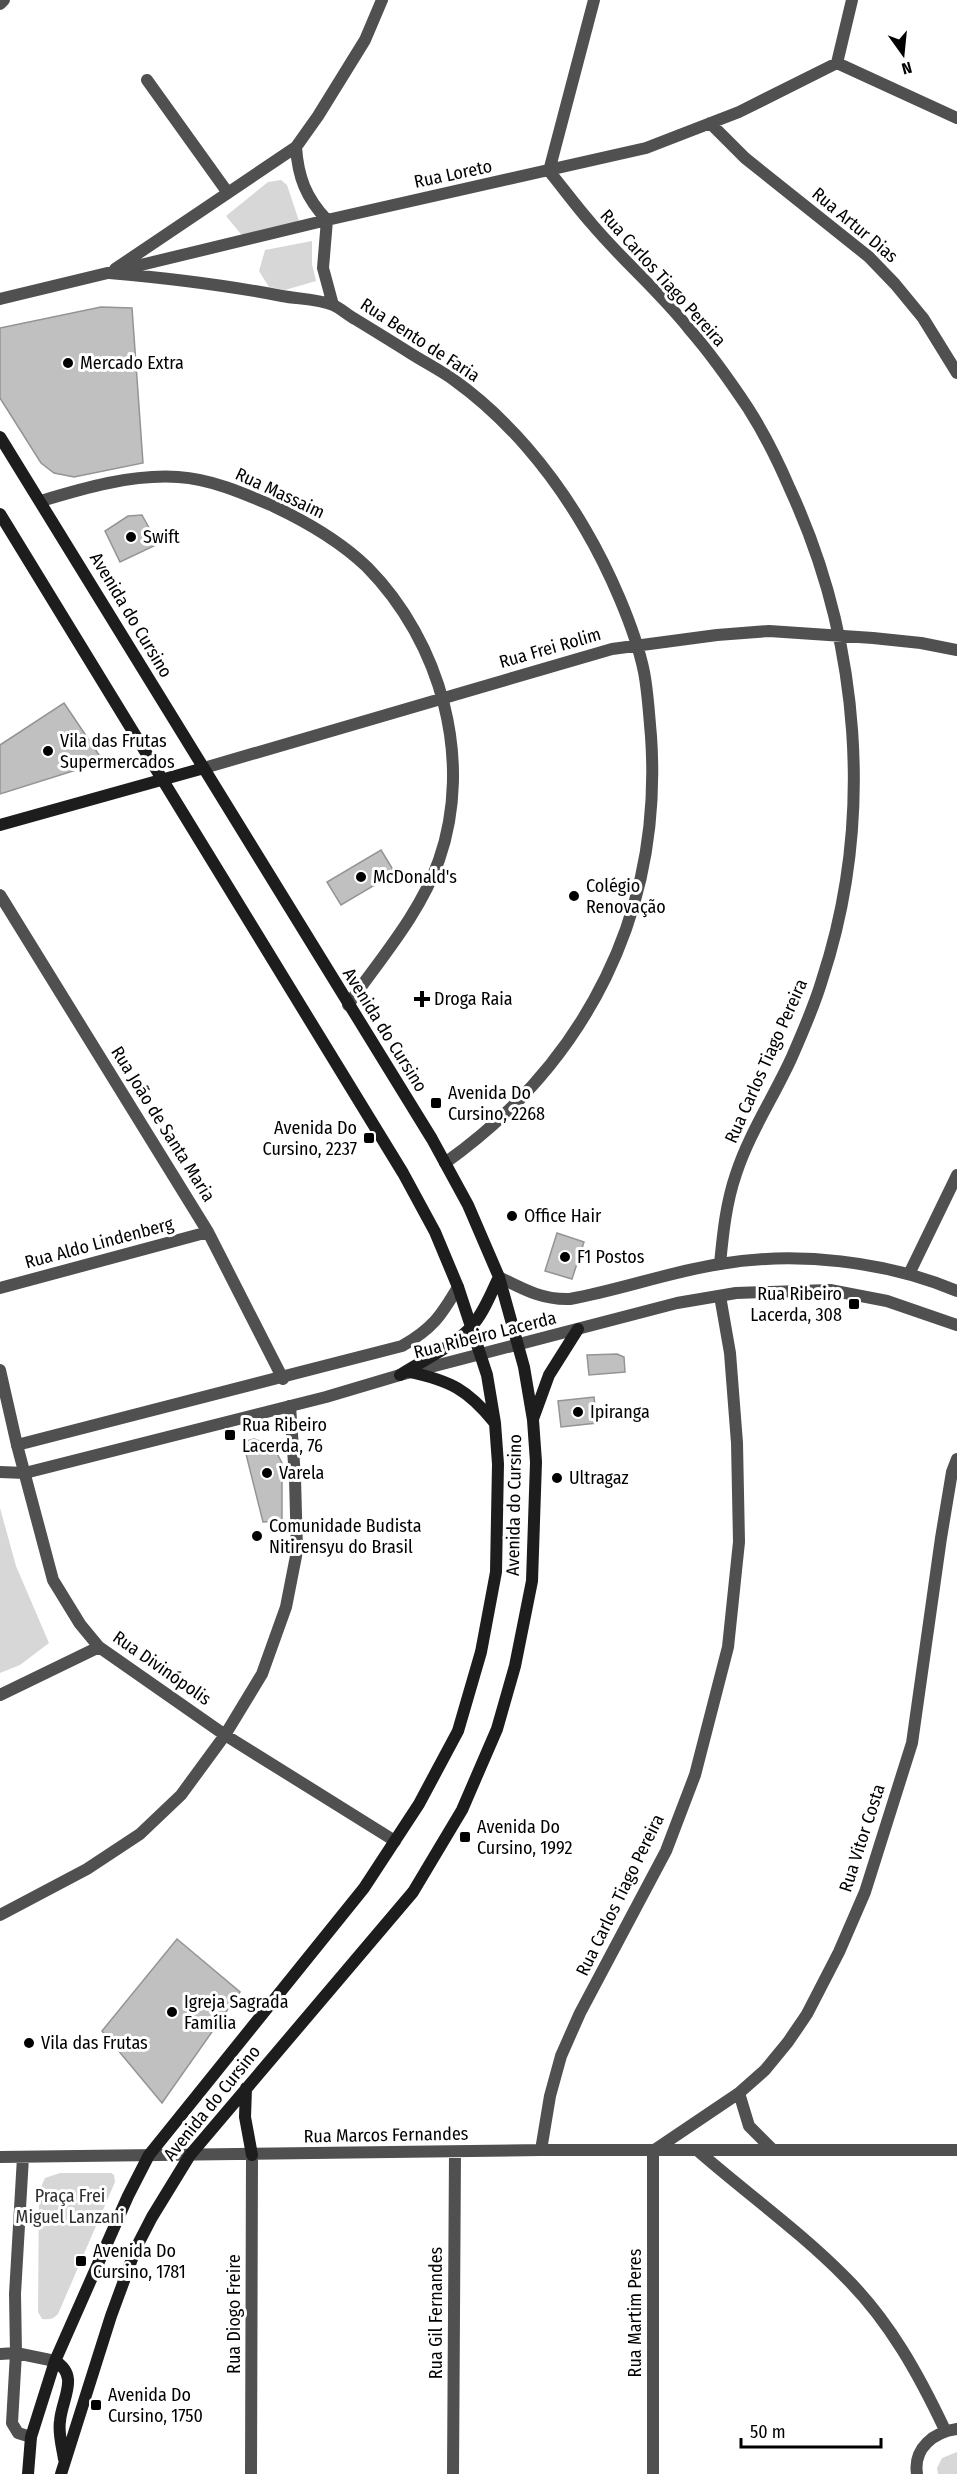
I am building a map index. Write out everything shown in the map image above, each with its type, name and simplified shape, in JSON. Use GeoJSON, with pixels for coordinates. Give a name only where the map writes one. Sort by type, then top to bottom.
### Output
{"type":"FeatureCollection","features":[{"type":"Feature","properties":{"kind":"main road","name":"Avenida do Cursino"},"geometry":{"type":"LineString","coordinates":[[0,437],[432,1139],[468,1205],[499,1277],[520,1345],[533,1420],[536,1462],[532,1581],[515,1666],[493,1739],[462,1810],[413,1892],[190,2155],[157,2208],[136,2248],[111,2316],[61,2474]]}},
{"type":"Feature","properties":{"kind":"main road","name":"Avenida do Cursino"},"geometry":{"type":"LineString","coordinates":[[0,514],[404,1173],[435,1232],[472,1326],[486,1375],[495,1423],[498,1464],[496,1572],[481,1652],[458,1731],[419,1804],[364,1888],[149,2155],[128,2196],[55,2361],[31,2437],[28,2474]]}},
{"type":"Feature","properties":{"kind":"main road","name":"Rua Frei Rolim"},"geometry":{"type":"LineString","coordinates":[[0,825],[204,768]]}},
{"type":"Feature","properties":{"kind":"main road"},"geometry":{"type":"LineString","coordinates":[[405,1373],[472,1326],[499,1277]]}},
{"type":"Feature","properties":{"kind":"main road"},"geometry":{"type":"LineString","coordinates":[[533,1420],[549,1375],[578,1329]]}},
{"type":"Feature","properties":{"kind":"main road"},"geometry":{"type":"LineString","coordinates":[[405,1373],[441,1379],[462,1389],[478,1402],[495,1423]]}},
{"type":"Feature","properties":{"kind":"main road"},"geometry":{"type":"LineString","coordinates":[[246,2088],[244,2117],[252,2155]]}},
{"type":"Feature","properties":{"kind":"main road"},"geometry":{"type":"LineString","coordinates":[[55,2361],[65,2367],[68,2376],[59,2421],[65,2460]]}},
{"type":"Feature","properties":{"kind":"street"},"geometry":{"type":"LineString","coordinates":[[0,4],[4,0]]}},
{"type":"Feature","properties":{"kind":"street"},"geometry":{"type":"LineString","coordinates":[[109,273],[296,147],[365,40],[382,0]]}},
{"type":"Feature","properties":{"kind":"street"},"geometry":{"type":"LineString","coordinates":[[549,171],[594,0]]}},
{"type":"Feature","properties":{"kind":"street"},"geometry":{"type":"LineString","coordinates":[[852,0],[837,63],[957,118]]}},
{"type":"Feature","properties":{"kind":"street","name":"Rua Loreto"},"geometry":{"type":"LineString","coordinates":[[0,299],[327,220],[646,148],[739,112],[837,63]]}},
{"type":"Feature","properties":{"kind":"street"},"geometry":{"type":"LineString","coordinates":[[147,80],[228,193]]}},
{"type":"Feature","properties":{"kind":"street","name":"Rua Artur Dias"},"geometry":{"type":"LineString","coordinates":[[711,123],[745,158],[869,257],[889,277],[923,318],[957,373]]}},
{"type":"Feature","properties":{"kind":"street"},"geometry":{"type":"LineString","coordinates":[[296,147],[301,182],[312,205],[327,220],[323,268],[333,305]]}},
{"type":"Feature","properties":{"kind":"street","name":"Rua Carlos Tiago Pereira"},"geometry":{"type":"LineString","coordinates":[[549,171],[591,223],[690,329],[749,411],[779,463],[819,558],[840,636],[850,697],[854,771],[852,836],[846,878],[822,980],[790,1060],[748,1143],[736,1174],[726,1212],[720,1264]]}},
{"type":"Feature","properties":{"kind":"street","name":"Rua Bento de Faria"},"geometry":{"type":"LineString","coordinates":[[109,273],[194,281],[333,305],[454,380],[517,437],[560,488],[596,548],[613,584],[636,645],[644,672],[650,719],[653,804],[644,864],[617,955],[579,1026],[550,1065],[479,1139],[444,1163]]}},
{"type":"Feature","properties":{"kind":"street","name":"Rua Massaim"},"geometry":{"type":"LineString","coordinates":[[41,501],[111,483],[178,477],[221,485],[301,520],[334,540],[367,567],[394,599],[430,662],[450,726],[453,764],[451,811],[440,860],[422,899],[348,1005]]}},
{"type":"Feature","properties":{"kind":"street","name":"Rua Frei Rolim"},"geometry":{"type":"LineString","coordinates":[[204,768],[612,649],[636,645],[769,631],[921,643],[957,650]]}},
{"type":"Feature","properties":{"kind":"street","name":"Rua João de Santa Maria"},"geometry":{"type":"LineString","coordinates":[[0,895],[208,1232],[283,1378]]}},
{"type":"Feature","properties":{"kind":"street"},"geometry":{"type":"LineString","coordinates":[[909,1274],[957,1175]]}},
{"type":"Feature","properties":{"kind":"street","name":"Rua Aldo Lindenberg"},"geometry":{"type":"LineString","coordinates":[[0,1288],[208,1232]]}},
{"type":"Feature","properties":{"kind":"street","name":"Rua Ribeiro Lacerda"},"geometry":{"type":"LineString","coordinates":[[499,1277],[533,1294],[555,1300],[585,1296],[720,1264],[788,1258],[866,1265],[909,1274],[957,1291]]}},
{"type":"Feature","properties":{"kind":"street","name":"Rua Ribeiro Lacerda"},"geometry":{"type":"LineString","coordinates":[[17,1445],[402,1346],[423,1334],[436,1322],[458,1287]]}},
{"type":"Feature","properties":{"kind":"street","name":"Rua Ribeiro Lacerda"},"geometry":{"type":"LineString","coordinates":[[0,1472],[25,1473],[290,1406],[405,1373],[677,1303],[736,1293],[830,1290],[887,1301],[957,1325]]}},
{"type":"Feature","properties":{"kind":"street","name":"Rua Carlos Tiago Pereira"},"geometry":{"type":"LineString","coordinates":[[541,2150],[550,2096],[561,2056],[580,2013],[666,1851],[695,1775],[728,1647],[739,1542],[738,1454],[730,1353],[720,1296]]}},
{"type":"Feature","properties":{"kind":"street","name":"Rua Divinópolis"},"geometry":{"type":"LineString","coordinates":[[0,1370],[17,1445],[53,1580],[80,1624],[99,1647],[225,1735],[394,1841]]}},
{"type":"Feature","properties":{"kind":"street"},"geometry":{"type":"LineString","coordinates":[[0,1915],[87,1869],[140,1834],[181,1795],[225,1735],[262,1674],[286,1607],[297,1551],[290,1406]]}},
{"type":"Feature","properties":{"kind":"street","name":"Rua Vitor Costa"},"geometry":{"type":"LineString","coordinates":[[653,2151],[739,2093],[765,2070],[807,2014],[839,1952],[865,1892],[912,1743],[941,1538],[952,1472],[957,1459]]}},
{"type":"Feature","properties":{"kind":"street"},"geometry":{"type":"LineString","coordinates":[[0,1695],[60,1668],[99,1647]]}},
{"type":"Feature","properties":{"kind":"street"},"geometry":{"type":"LineString","coordinates":[[739,2093],[749,2126],[773,2150]]}},
{"type":"Feature","properties":{"kind":"street","name":"Rua Marcos Fernandes"},"geometry":{"type":"LineString","coordinates":[[0,2157],[541,2150],[957,2150]]}},
{"type":"Feature","properties":{"kind":"street"},"geometry":{"type":"LineString","coordinates":[[697,2150],[847,2278],[877,2313],[912,2363],[951,2429],[933,2436],[924,2445],[919,2456],[917,2474]]}},
{"type":"Feature","properties":{"kind":"street","name":"Rua Martim Peres"},"geometry":{"type":"LineString","coordinates":[[653,2151],[653,2474]]}},
{"type":"Feature","properties":{"kind":"street","name":"Rua Gil Fernandes"},"geometry":{"type":"LineString","coordinates":[[453,2474],[455,2152]]}},
{"type":"Feature","properties":{"kind":"street","name":"Rua Diogo Freire"},"geometry":{"type":"LineString","coordinates":[[251,2474],[252,2155]]}},
{"type":"Feature","properties":{"kind":"street"},"geometry":{"type":"LineString","coordinates":[[23,2157],[15,2294],[16,2353],[12,2423],[18,2433],[31,2437]]}},
{"type":"Feature","properties":{"kind":"street"},"geometry":{"type":"LineString","coordinates":[[0,2354],[16,2353],[55,2361]]}},
{"type":"Feature","properties":{"kind":"green space"},"geometry":{"type":"Polygon","coordinates":[[[281,180],[287,185],[299,221],[245,239],[226,216],[268,182],[281,180]]]}},
{"type":"Feature","properties":{"kind":"green space"},"geometry":{"type":"Polygon","coordinates":[[[312,241],[312,264],[316,281],[285,290],[269,287],[259,271],[265,250],[312,241]]]}},
{"type":"Feature","properties":{"kind":"green space"},"geometry":{"type":"Polygon","coordinates":[[[0,1508],[16,1566],[49,1643],[20,1665],[0,1673],[0,1508]]]}},
{"type":"Feature","properties":{"kind":"green space","name":"Praça Frei Miguel Lanzani"},"geometry":{"type":"Polygon","coordinates":[[[60,2173],[111,2173],[114,2175],[115,2182],[58,2314],[51,2319],[42,2319],[38,2312],[39,2191],[45,2178],[60,2173]]]}},
{"type":"Feature","properties":{"kind":"green space"},"geometry":{"type":"Polygon","coordinates":[[[957,2452],[957,2474],[938,2474],[937,2468],[942,2458],[957,2452]]]}},
{"type":"Feature","properties":{"kind":"building","name":"Mercado Extra"},"geometry":{"type":"Polygon","coordinates":[[[101,307],[132,308],[143,463],[74,477],[54,473],[41,463],[0,398],[0,328],[101,307]]]}},
{"type":"Feature","properties":{"kind":"building","name":"Swift"},"geometry":{"type":"Polygon","coordinates":[[[142,515],[158,544],[120,562],[105,531],[128,516],[142,515]]]}},
{"type":"Feature","properties":{"kind":"building","name":"Vila das Frutas Supermercados"},"geometry":{"type":"Polygon","coordinates":[[[64,703],[101,758],[95,764],[0,794],[0,745],[64,703]]]}},
{"type":"Feature","properties":{"kind":"building","name":"McDonald's"},"geometry":{"type":"Polygon","coordinates":[[[381,850],[395,873],[341,905],[327,882],[381,850]]]}},
{"type":"Feature","properties":{"kind":"building","name":"F1 Postos"},"geometry":{"type":"Polygon","coordinates":[[[557,1233],[584,1242],[572,1279],[545,1271],[557,1233]]]}},
{"type":"Feature","properties":{"kind":"building","name":"Ipiranga"},"geometry":{"type":"Polygon","coordinates":[[[617,1354],[624,1357],[625,1372],[589,1375],[587,1355],[617,1354]]]}},
{"type":"Feature","properties":{"kind":"building","name":"Ipiranga"},"geometry":{"type":"Polygon","coordinates":[[[594,1397],[597,1423],[561,1427],[558,1401],[594,1397]]]}},
{"type":"Feature","properties":{"kind":"building","name":"Varela"},"geometry":{"type":"Polygon","coordinates":[[[254,1439],[273,1446],[282,1463],[282,1521],[263,1522],[243,1442],[254,1439]]]}},
{"type":"Feature","properties":{"kind":"building","name":"Igreja Sagrada Família"},"geometry":{"type":"Polygon","coordinates":[[[177,1939],[240,1992],[162,2103],[102,2031],[177,1939]]]}},
{"type":"Feature","properties":{"kind":"place","name":"Mercado Extra"},"geometry":{"type":"Point","coordinates":[68,363]}},
{"type":"Feature","properties":{"kind":"place","name":"Swift"},"geometry":{"type":"Point","coordinates":[131,537]}},
{"type":"Feature","properties":{"kind":"place","name":"Vila das Frutas Supermercados"},"geometry":{"type":"Point","coordinates":[48,751]}},
{"type":"Feature","properties":{"kind":"place","name":"McDonald's"},"geometry":{"type":"Point","coordinates":[361,877]}},
{"type":"Feature","properties":{"kind":"place","name":"Colégio Renovação"},"geometry":{"type":"Point","coordinates":[574,896]}},
{"type":"Feature","properties":{"kind":"place","name":"Droga Raia"},"geometry":{"type":"Point","coordinates":[422,999]}},
{"type":"Feature","properties":{"kind":"place","name":"Avenida Do Cursino, 2268"},"geometry":{"type":"Point","coordinates":[436,1103]}},
{"type":"Feature","properties":{"kind":"place","name":"Avenida Do Cursino, 2237"},"geometry":{"type":"Point","coordinates":[369,1138]}},
{"type":"Feature","properties":{"kind":"place","name":"Office Hair"},"geometry":{"type":"Point","coordinates":[512,1216]}},
{"type":"Feature","properties":{"kind":"place","name":"F1 Postos"},"geometry":{"type":"Point","coordinates":[565,1257]}},
{"type":"Feature","properties":{"kind":"place","name":"Rua Ribeiro Lacerda, 308"},"geometry":{"type":"Point","coordinates":[854,1304]}},
{"type":"Feature","properties":{"kind":"place","name":"Ipiranga"},"geometry":{"type":"Point","coordinates":[578,1412]}},
{"type":"Feature","properties":{"kind":"place","name":"Rua Ribeiro Lacerda, 76"},"geometry":{"type":"Point","coordinates":[230,1435]}},
{"type":"Feature","properties":{"kind":"place","name":"Varela"},"geometry":{"type":"Point","coordinates":[267,1473]}},
{"type":"Feature","properties":{"kind":"place","name":"Ultragaz"},"geometry":{"type":"Point","coordinates":[557,1478]}},
{"type":"Feature","properties":{"kind":"place","name":"Comunidade Budista Nitirensyu do Brasil"},"geometry":{"type":"Point","coordinates":[257,1536]}},
{"type":"Feature","properties":{"kind":"place","name":"Avenida Do Cursino, 1992"},"geometry":{"type":"Point","coordinates":[465,1837]}},
{"type":"Feature","properties":{"kind":"place","name":"Igreja Sagrada Família"},"geometry":{"type":"Point","coordinates":[172,2012]}},
{"type":"Feature","properties":{"kind":"place","name":"Vila das Frutas"},"geometry":{"type":"Point","coordinates":[29,2043]}},
{"type":"Feature","properties":{"kind":"place","name":"Avenida Do Cursino, 1781"},"geometry":{"type":"Point","coordinates":[81,2261]}},
{"type":"Feature","properties":{"kind":"place","name":"Avenida Do Cursino, 1750"},"geometry":{"type":"Point","coordinates":[96,2405]}}]}
